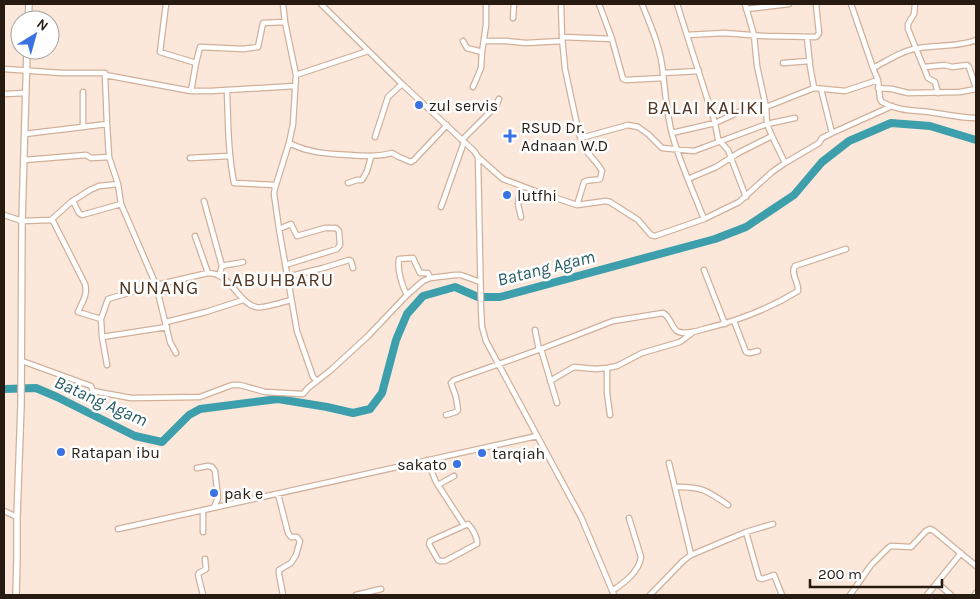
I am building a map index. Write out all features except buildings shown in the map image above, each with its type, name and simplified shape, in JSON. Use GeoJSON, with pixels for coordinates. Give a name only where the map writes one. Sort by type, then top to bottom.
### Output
{"type":"FeatureCollection","features":[{"type":"Feature","properties":{"kind":"main road"},"geometry":{"type":"LineString","coordinates":[[16,595],[22,405],[22,220],[27,60]]}},
{"type":"Feature","properties":{"kind":"street"},"geometry":{"type":"LineString","coordinates":[[166,4],[160,52],[196,62]]}},
{"type":"Feature","properties":{"kind":"street"},"geometry":{"type":"LineString","coordinates":[[283,4],[296,75],[293,124],[274,194],[298,336],[315,380]]}},
{"type":"Feature","properties":{"kind":"street"},"geometry":{"type":"LineString","coordinates":[[321,4],[402,84],[448,125],[478,157],[503,179],[577,205],[610,202],[638,220],[654,236],[704,219],[739,202],[744,193],[785,161],[819,143],[822,138],[892,106]]}},
{"type":"Feature","properties":{"kind":"street"},"geometry":{"type":"LineString","coordinates":[[473,87],[481,68],[486,24],[486,4]]}},
{"type":"Feature","properties":{"kind":"street"},"geometry":{"type":"LineString","coordinates":[[513,18],[514,4]]}},
{"type":"Feature","properties":{"kind":"street"},"geometry":{"type":"LineString","coordinates":[[561,4],[565,69],[581,138],[586,150],[602,171],[600,179],[584,182],[577,205]]}},
{"type":"Feature","properties":{"kind":"street"},"geometry":{"type":"LineString","coordinates":[[599,4],[612,39],[623,80],[699,71]]}},
{"type":"Feature","properties":{"kind":"street"},"geometry":{"type":"LineString","coordinates":[[642,4],[657,44],[672,133],[704,219]]}},
{"type":"Feature","properties":{"kind":"street"},"geometry":{"type":"LineString","coordinates":[[677,4],[715,123],[718,139],[727,149],[744,193]]}},
{"type":"Feature","properties":{"kind":"street"},"geometry":{"type":"LineString","coordinates":[[785,161],[768,124],[757,66],[754,35],[746,6],[789,4]]}},
{"type":"Feature","properties":{"kind":"street"},"geometry":{"type":"LineString","coordinates":[[687,35],[724,33],[815,37],[818,35],[816,4]]}},
{"type":"Feature","properties":{"kind":"street"},"geometry":{"type":"LineString","coordinates":[[851,4],[878,80],[882,102],[909,111],[976,118]]}},
{"type":"Feature","properties":{"kind":"street"},"geometry":{"type":"LineString","coordinates":[[915,4],[914,14],[907,27],[929,79],[935,82],[938,92]]}},
{"type":"Feature","properties":{"kind":"street"},"geometry":{"type":"LineString","coordinates":[[191,90],[200,47],[243,49],[258,47],[263,23],[285,22]]}},
{"type":"Feature","properties":{"kind":"street"},"geometry":{"type":"LineString","coordinates":[[806,37],[814,88]]}},
{"type":"Feature","properties":{"kind":"street"},"geometry":{"type":"LineString","coordinates":[[484,41],[526,43],[562,39],[612,39]]}},
{"type":"Feature","properties":{"kind":"street"},"geometry":{"type":"LineString","coordinates":[[873,68],[916,48],[976,40]]}},
{"type":"Feature","properties":{"kind":"street"},"geometry":{"type":"LineString","coordinates":[[463,41],[467,48],[482,52]]}},
{"type":"Feature","properties":{"kind":"street"},"geometry":{"type":"LineString","coordinates":[[296,75],[368,50]]}},
{"type":"Feature","properties":{"kind":"street"},"geometry":{"type":"LineString","coordinates":[[783,63],[810,62]]}},
{"type":"Feature","properties":{"kind":"street"},"geometry":{"type":"LineString","coordinates":[[878,88],[892,88],[906,93],[960,92],[976,89],[966,65],[952,67],[944,65],[924,68]]}},
{"type":"Feature","properties":{"kind":"street"},"geometry":{"type":"LineString","coordinates":[[4,69],[104,73],[104,76],[191,90],[295,86]]}},
{"type":"Feature","properties":{"kind":"street"},"geometry":{"type":"LineString","coordinates":[[104,76],[109,158],[118,184],[121,204],[156,285],[170,342],[176,353]]}},
{"type":"Feature","properties":{"kind":"street"},"geometry":{"type":"LineString","coordinates":[[672,133],[715,123],[747,109],[766,107],[814,88],[845,91],[878,80]]}},
{"type":"Feature","properties":{"kind":"street"},"geometry":{"type":"LineString","coordinates":[[375,137],[388,97],[402,84]]}},
{"type":"Feature","properties":{"kind":"street"},"geometry":{"type":"LineString","coordinates":[[821,89],[830,134]]}},
{"type":"Feature","properties":{"kind":"street"},"geometry":{"type":"LineString","coordinates":[[227,90],[229,156],[234,183],[276,185]]}},
{"type":"Feature","properties":{"kind":"street"},"geometry":{"type":"LineString","coordinates":[[4,94],[26,92]]}},
{"type":"Feature","properties":{"kind":"street"},"geometry":{"type":"LineString","coordinates":[[83,92],[83,127]]}},
{"type":"Feature","properties":{"kind":"street"},"geometry":{"type":"LineString","coordinates":[[441,207],[463,141],[496,106],[500,99]]}},
{"type":"Feature","properties":{"kind":"street"},"geometry":{"type":"LineString","coordinates":[[581,138],[631,125],[638,127],[648,134],[662,148],[694,151],[768,124],[795,118]]}},
{"type":"Feature","properties":{"kind":"street"},"geometry":{"type":"LineString","coordinates":[[25,134],[106,124]]}},
{"type":"Feature","properties":{"kind":"street"},"geometry":{"type":"LineString","coordinates":[[289,142],[300,148],[321,154],[371,157],[392,153],[411,162],[448,125]]}},
{"type":"Feature","properties":{"kind":"street"},"geometry":{"type":"LineString","coordinates":[[688,179],[716,167],[772,136]]}},
{"type":"Feature","properties":{"kind":"street"},"geometry":{"type":"LineString","coordinates":[[24,160],[86,155],[91,158],[109,158]]}},
{"type":"Feature","properties":{"kind":"street"},"geometry":{"type":"LineString","coordinates":[[190,158],[229,156]]}},
{"type":"Feature","properties":{"kind":"street"},"geometry":{"type":"LineString","coordinates":[[348,183],[362,180],[371,157]]}},
{"type":"Feature","properties":{"kind":"street"},"geometry":{"type":"LineString","coordinates":[[478,157],[481,308],[482,327],[486,341],[581,518],[613,593],[628,580],[641,562],[642,556],[629,518]]}},
{"type":"Feature","properties":{"kind":"street"},"geometry":{"type":"LineString","coordinates":[[4,215],[22,220],[51,220],[87,192],[99,186],[118,184]]}},
{"type":"Feature","properties":{"kind":"street"},"geometry":{"type":"LineString","coordinates":[[521,186],[518,204],[521,217]]}},
{"type":"Feature","properties":{"kind":"street"},"geometry":{"type":"LineString","coordinates":[[73,201],[79,213],[82,214],[121,204]]}},
{"type":"Feature","properties":{"kind":"street"},"geometry":{"type":"LineString","coordinates":[[204,201],[222,266],[219,276]]}},
{"type":"Feature","properties":{"kind":"street"},"geometry":{"type":"LineString","coordinates":[[51,220],[85,284],[85,298],[78,312],[101,319]]}},
{"type":"Feature","properties":{"kind":"street"},"geometry":{"type":"LineString","coordinates":[[279,229],[292,224],[297,236],[325,228],[336,228],[339,231],[340,246],[336,250],[285,265]]}},
{"type":"Feature","properties":{"kind":"street"},"geometry":{"type":"LineString","coordinates":[[195,236],[208,273]]}},
{"type":"Feature","properties":{"kind":"street"},"geometry":{"type":"LineString","coordinates":[[446,415],[458,410],[451,382],[613,321],[661,313],[666,315],[678,332],[692,332],[734,321],[764,309],[798,291],[799,288],[793,271],[795,266],[846,248]]}},
{"type":"Feature","properties":{"kind":"street"},"geometry":{"type":"LineString","coordinates":[[406,294],[398,263],[399,259],[413,258],[420,272],[427,272],[430,276]]}},
{"type":"Feature","properties":{"kind":"street"},"geometry":{"type":"LineString","coordinates":[[287,277],[349,260],[354,268]]}},
{"type":"Feature","properties":{"kind":"street"},"geometry":{"type":"LineString","coordinates":[[222,266],[243,262]]}},
{"type":"Feature","properties":{"kind":"street"},"geometry":{"type":"LineString","coordinates":[[704,270],[725,324]]}},
{"type":"Feature","properties":{"kind":"street"},"geometry":{"type":"LineString","coordinates":[[107,365],[101,319],[108,299],[156,285],[214,273],[236,290],[246,303],[257,308],[291,300]]}},
{"type":"Feature","properties":{"kind":"street"},"geometry":{"type":"LineString","coordinates":[[22,361],[90,386],[93,391],[131,398],[200,397],[232,385],[240,385],[265,392],[303,394],[315,380],[368,336],[406,294],[430,276],[455,275],[480,283]]}},
{"type":"Feature","properties":{"kind":"street"},"geometry":{"type":"LineString","coordinates":[[102,337],[166,324],[243,300]]}},
{"type":"Feature","properties":{"kind":"street"},"geometry":{"type":"LineString","coordinates":[[734,321],[746,352],[758,351]]}},
{"type":"Feature","properties":{"kind":"street"},"geometry":{"type":"LineString","coordinates":[[535,330],[557,403]]}},
{"type":"Feature","properties":{"kind":"street"},"geometry":{"type":"LineString","coordinates":[[550,381],[574,366],[595,369],[617,366],[642,353],[680,342],[692,332]]}},
{"type":"Feature","properties":{"kind":"street"},"geometry":{"type":"LineString","coordinates":[[607,368],[607,393],[610,415]]}},
{"type":"Feature","properties":{"kind":"street"},"geometry":{"type":"LineString","coordinates":[[118,529],[537,436]]}},
{"type":"Feature","properties":{"kind":"street"},"geometry":{"type":"LineString","coordinates":[[427,460],[438,486],[464,525]]}},
{"type":"Feature","properties":{"kind":"street"},"geometry":{"type":"LineString","coordinates":[[669,463],[691,555]]}},
{"type":"Feature","properties":{"kind":"street"},"geometry":{"type":"LineString","coordinates":[[197,468],[210,466],[216,472],[218,498],[214,507]]}},
{"type":"Feature","properties":{"kind":"street"},"geometry":{"type":"LineString","coordinates":[[438,486],[454,476]]}},
{"type":"Feature","properties":{"kind":"street"},"geometry":{"type":"LineString","coordinates":[[675,486],[690,486],[702,489],[712,493],[728,505]]}},
{"type":"Feature","properties":{"kind":"street"},"geometry":{"type":"LineString","coordinates":[[278,494],[289,535],[297,537],[300,541],[294,559],[279,570],[278,574],[283,595]]}},
{"type":"Feature","properties":{"kind":"street"},"geometry":{"type":"LineString","coordinates":[[202,532],[203,510]]}},
{"type":"Feature","properties":{"kind":"street"},"geometry":{"type":"LineString","coordinates":[[4,512],[17,517]]}},
{"type":"Feature","properties":{"kind":"street"},"geometry":{"type":"LineString","coordinates":[[468,524],[471,527],[478,542],[477,544],[445,561],[438,560],[429,544],[430,541],[464,525],[468,524]]}},
{"type":"Feature","properties":{"kind":"street"},"geometry":{"type":"LineString","coordinates":[[650,595],[691,555],[746,532],[773,524]]}},
{"type":"Feature","properties":{"kind":"street"},"geometry":{"type":"LineString","coordinates":[[850,595],[871,565],[888,548],[891,546],[911,547],[928,530],[934,531],[976,566]]}},
{"type":"Feature","properties":{"kind":"street"},"geometry":{"type":"LineString","coordinates":[[746,532],[759,578],[762,579],[774,575],[782,595]]}},
{"type":"Feature","properties":{"kind":"street"},"geometry":{"type":"LineString","coordinates":[[927,595],[961,553]]}},
{"type":"Feature","properties":{"kind":"street"},"geometry":{"type":"LineString","coordinates":[[203,595],[198,575],[206,569],[205,559]]}},
{"type":"Feature","properties":{"kind":"street"},"geometry":{"type":"LineString","coordinates":[[937,583],[951,595]]}},
{"type":"Feature","properties":{"kind":"street"},"geometry":{"type":"LineString","coordinates":[[356,595],[381,589]]}},
{"type":"Feature","properties":{"kind":"waterway","name":"Batang Agam"},"geometry":{"type":"LineString","coordinates":[[4,389],[36,388],[135,436],[162,442],[189,415],[200,409],[278,399],[353,413],[370,409],[382,393],[396,340],[407,314],[423,296],[455,287],[478,297],[500,297],[715,239],[746,227],[794,195],[822,162],[849,141],[891,123],[930,126],[976,140]]}},
{"type":"Feature","properties":{"kind":"place","name":"zul servis"},"geometry":{"type":"Point","coordinates":[419,105]}},
{"type":"Feature","properties":{"kind":"place","name":"RSUD Dr. Adnaan W.D"},"geometry":{"type":"Point","coordinates":[510,136]}},
{"type":"Feature","properties":{"kind":"place","name":"lutfhi"},"geometry":{"type":"Point","coordinates":[507,195]}},
{"type":"Feature","properties":{"kind":"place","name":"Ratapan ibu"},"geometry":{"type":"Point","coordinates":[61,452]}},
{"type":"Feature","properties":{"kind":"place","name":"tarqiah"},"geometry":{"type":"Point","coordinates":[482,453]}},
{"type":"Feature","properties":{"kind":"place","name":"sakato"},"geometry":{"type":"Point","coordinates":[457,464]}},
{"type":"Feature","properties":{"kind":"place","name":"pak e"},"geometry":{"type":"Point","coordinates":[214,493]}},
{"type":"Feature","properties":{"kind":"district","name":"BALAI KALIKI"},"geometry":{"type":"Point","coordinates":[706,107]}},
{"type":"Feature","properties":{"kind":"district","name":"LABUHBARU"},"geometry":{"type":"Point","coordinates":[278,279]}},
{"type":"Feature","properties":{"kind":"district","name":"NUNANG"},"geometry":{"type":"Point","coordinates":[159,287]}}]}
